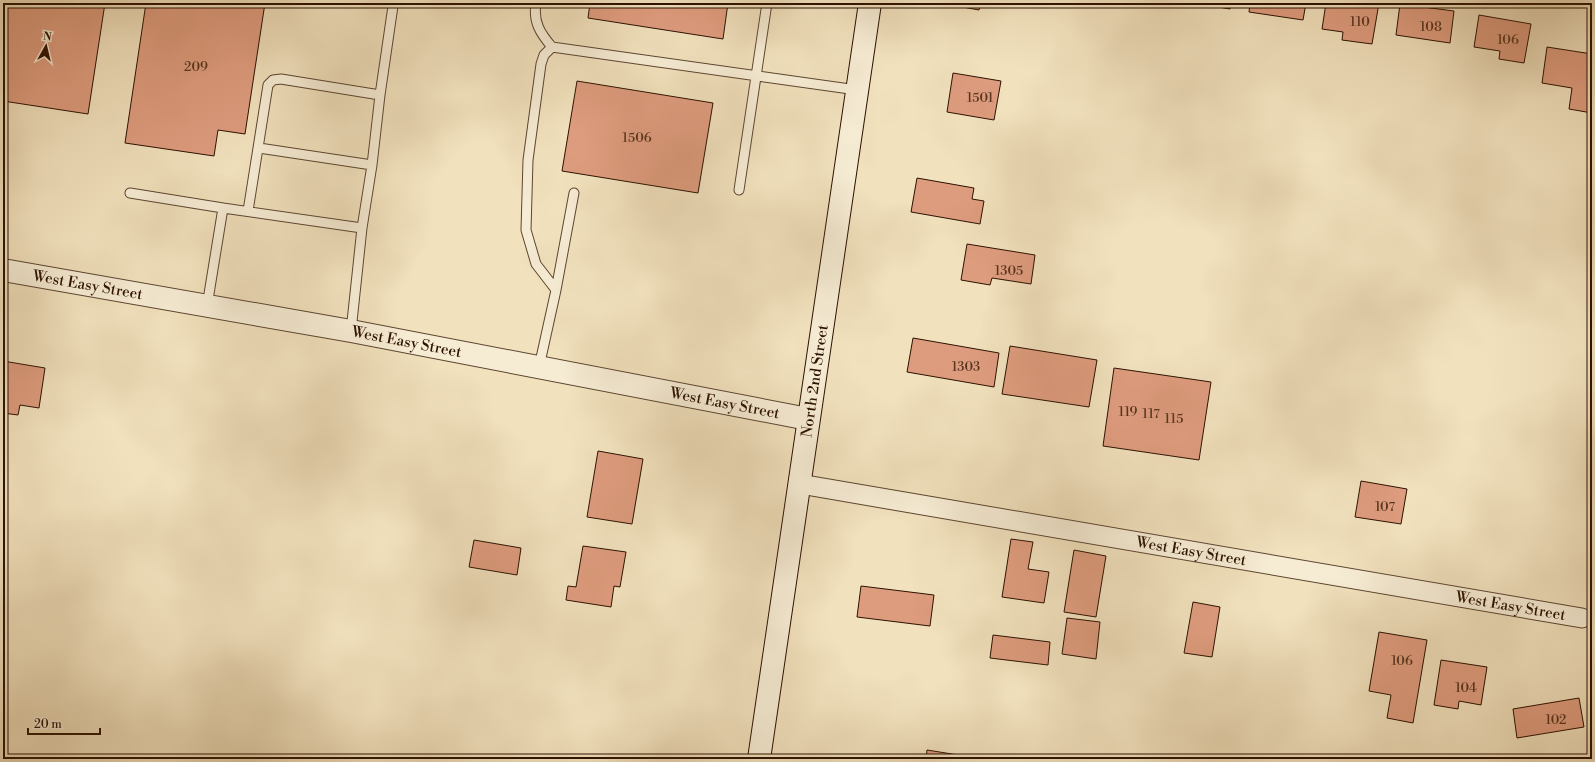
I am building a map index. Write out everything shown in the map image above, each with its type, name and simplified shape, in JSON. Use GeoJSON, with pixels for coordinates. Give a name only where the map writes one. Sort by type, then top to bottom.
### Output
{"type":"FeatureCollection","features":[{"type":"Feature","properties":{"kind":"street","name":"North 2nd Street"},"geometry":{"type":"LineString","coordinates":[[759,759],[870,3]]}},
{"type":"Feature","properties":{"kind":"street","name":"West Easy Street"},"geometry":{"type":"LineString","coordinates":[[3,270],[351,331],[808,419]]}},
{"type":"Feature","properties":{"kind":"street","name":"West Easy Street"},"geometry":{"type":"LineString","coordinates":[[800,484],[1582,618]]}},
{"type":"Feature","properties":{"kind":"lane"},"geometry":{"type":"LineString","coordinates":[[536,3],[534,14],[540,33],[552,47],[857,90]]}},
{"type":"Feature","properties":{"kind":"lane"},"geometry":{"type":"LineString","coordinates":[[739,190],[767,3]]}},
{"type":"Feature","properties":{"kind":"lane"},"geometry":{"type":"LineString","coordinates":[[351,331],[362,228],[393,6]]}},
{"type":"Feature","properties":{"kind":"lane"},"geometry":{"type":"LineString","coordinates":[[552,47],[544,55],[541,64],[528,160],[526,230],[536,264],[556,290]]}},
{"type":"Feature","properties":{"kind":"lane"},"geometry":{"type":"LineString","coordinates":[[248,211],[268,85],[273,80],[281,79],[380,95]]}},
{"type":"Feature","properties":{"kind":"lane"},"geometry":{"type":"LineString","coordinates":[[258,148],[372,165]]}},
{"type":"Feature","properties":{"kind":"lane"},"geometry":{"type":"LineString","coordinates":[[130,193],[362,228]]}},
{"type":"Feature","properties":{"kind":"lane"},"geometry":{"type":"LineString","coordinates":[[539,368],[556,290],[574,193]]}},
{"type":"Feature","properties":{"kind":"lane"},"geometry":{"type":"LineString","coordinates":[[207,306],[223,208]]}},
{"type":"Feature","properties":{"kind":"building"},"geometry":{"type":"Polygon","coordinates":[[[3,3],[105,3],[88,114],[3,101],[3,3]]]}},
{"type":"Feature","properties":{"kind":"building"},"geometry":{"type":"Polygon","coordinates":[[[146,3],[265,3],[245,134],[218,130],[214,156],[125,143],[146,3]]]}},
{"type":"Feature","properties":{"kind":"building"},"geometry":{"type":"Polygon","coordinates":[[[590,3],[728,3],[723,39],[588,18],[590,3]]]}},
{"type":"Feature","properties":{"kind":"building"},"geometry":{"type":"Polygon","coordinates":[[[957,3],[981,3],[979,10],[957,6],[957,3]]]}},
{"type":"Feature","properties":{"kind":"building"},"geometry":{"type":"Polygon","coordinates":[[[1195,3],[1231,3],[1230,9],[1195,3]]]}},
{"type":"Feature","properties":{"kind":"building"},"geometry":{"type":"Polygon","coordinates":[[[1250,3],[1306,3],[1303,20],[1249,12],[1250,3]]]}},
{"type":"Feature","properties":{"kind":"building"},"geometry":{"type":"Polygon","coordinates":[[[1326,3],[1379,3],[1372,44],[1342,40],[1343,32],[1322,29],[1326,3]]]}},
{"type":"Feature","properties":{"kind":"building"},"geometry":{"type":"Polygon","coordinates":[[[1400,4],[1454,11],[1450,43],[1396,35],[1400,4]]]}},
{"type":"Feature","properties":{"kind":"building"},"geometry":{"type":"Polygon","coordinates":[[[1479,15],[1531,24],[1524,63],[1499,59],[1500,51],[1474,47],[1479,15]]]}},
{"type":"Feature","properties":{"kind":"building"},"geometry":{"type":"Polygon","coordinates":[[[1547,47],[1592,54],[1592,113],[1569,109],[1572,88],[1542,83],[1547,47]]]}},
{"type":"Feature","properties":{"kind":"building"},"geometry":{"type":"Polygon","coordinates":[[[953,73],[1001,81],[994,120],[947,112],[953,73]]]}},
{"type":"Feature","properties":{"kind":"building"},"geometry":{"type":"Polygon","coordinates":[[[577,81],[713,103],[698,193],[562,171],[577,81]]]}},
{"type":"Feature","properties":{"kind":"building"},"geometry":{"type":"Polygon","coordinates":[[[917,178],[974,188],[972,199],[984,201],[980,224],[911,212],[917,178]]]}},
{"type":"Feature","properties":{"kind":"building"},"geometry":{"type":"Polygon","coordinates":[[[967,244],[1035,255],[1031,284],[992,278],[990,285],[961,280],[967,244]]]}},
{"type":"Feature","properties":{"kind":"building"},"geometry":{"type":"Polygon","coordinates":[[[913,338],[999,353],[994,387],[907,372],[913,338]]]}},
{"type":"Feature","properties":{"kind":"building"},"geometry":{"type":"Polygon","coordinates":[[[1010,346],[1097,360],[1089,407],[1002,394],[1010,346]]]}},
{"type":"Feature","properties":{"kind":"building"},"geometry":{"type":"Polygon","coordinates":[[[3,361],[45,368],[39,408],[20,405],[18,415],[3,413],[3,361]]]}},
{"type":"Feature","properties":{"kind":"building"},"geometry":{"type":"Polygon","coordinates":[[[1114,368],[1211,382],[1199,460],[1103,446],[1114,368]]]}},
{"type":"Feature","properties":{"kind":"building"},"geometry":{"type":"Polygon","coordinates":[[[598,451],[643,459],[632,524],[587,517],[598,451]]]}},
{"type":"Feature","properties":{"kind":"building"},"geometry":{"type":"Polygon","coordinates":[[[1361,481],[1407,489],[1401,524],[1355,517],[1361,481]]]}},
{"type":"Feature","properties":{"kind":"building"},"geometry":{"type":"Polygon","coordinates":[[[1011,539],[1033,542],[1028,569],[1049,572],[1044,603],[1002,597],[1011,539]]]}},
{"type":"Feature","properties":{"kind":"building"},"geometry":{"type":"Polygon","coordinates":[[[474,540],[521,548],[517,575],[469,567],[474,540]]]}},
{"type":"Feature","properties":{"kind":"building"},"geometry":{"type":"Polygon","coordinates":[[[583,546],[626,552],[620,587],[614,586],[611,607],[566,600],[568,586],[576,587],[583,546]]]}},
{"type":"Feature","properties":{"kind":"building"},"geometry":{"type":"Polygon","coordinates":[[[1074,550],[1106,556],[1096,617],[1064,612],[1074,550]]]}},
{"type":"Feature","properties":{"kind":"building"},"geometry":{"type":"Polygon","coordinates":[[[861,586],[934,595],[930,626],[857,617],[861,586]]]}},
{"type":"Feature","properties":{"kind":"building"},"geometry":{"type":"Polygon","coordinates":[[[1193,602],[1220,607],[1212,657],[1184,653],[1193,602]]]}},
{"type":"Feature","properties":{"kind":"building"},"geometry":{"type":"Polygon","coordinates":[[[1067,618],[1100,622],[1096,659],[1062,654],[1067,618]]]}},
{"type":"Feature","properties":{"kind":"building"},"geometry":{"type":"Polygon","coordinates":[[[1379,632],[1427,640],[1413,723],[1387,718],[1391,695],[1369,691],[1379,632]]]}},
{"type":"Feature","properties":{"kind":"building"},"geometry":{"type":"Polygon","coordinates":[[[993,635],[1050,642],[1048,665],[990,658],[993,635]]]}},
{"type":"Feature","properties":{"kind":"building"},"geometry":{"type":"Polygon","coordinates":[[[1441,660],[1487,667],[1481,705],[1459,701],[1458,709],[1434,705],[1441,660]]]}},
{"type":"Feature","properties":{"kind":"building"},"geometry":{"type":"Polygon","coordinates":[[[1579,698],[1584,727],[1517,738],[1513,709],[1579,698]]]}},
{"type":"Feature","properties":{"kind":"building"},"geometry":{"type":"Polygon","coordinates":[[[927,750],[977,758],[977,759],[926,759],[927,750]]]}}]}
